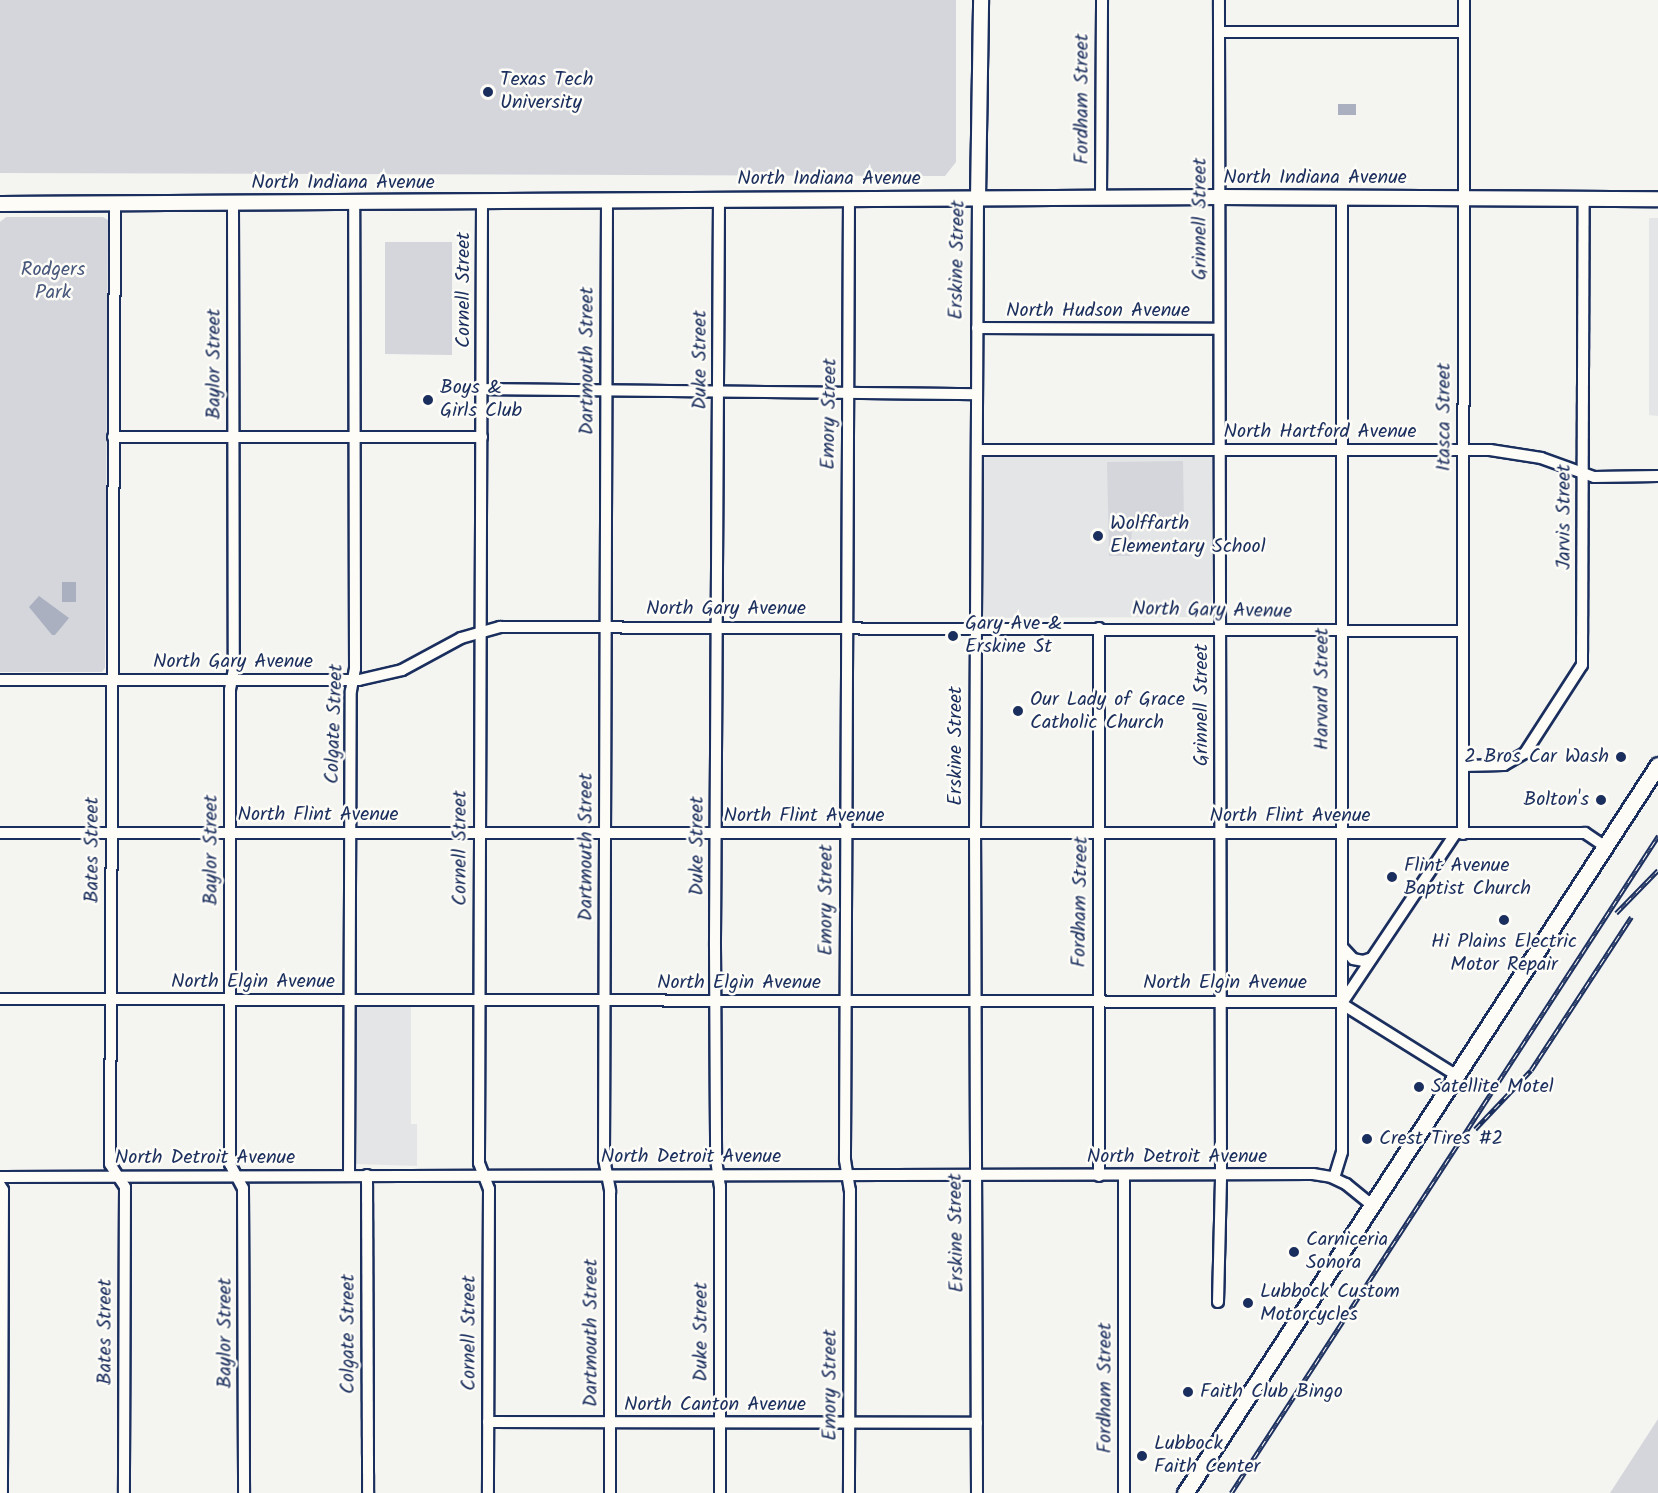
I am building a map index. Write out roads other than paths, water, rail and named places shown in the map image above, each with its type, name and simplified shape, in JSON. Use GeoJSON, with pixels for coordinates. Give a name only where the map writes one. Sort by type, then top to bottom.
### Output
{"type":"FeatureCollection","features":[{"type":"Feature","properties":{"kind":"highway"},"geometry":{"type":"LineString","coordinates":[[1185,1493],[1658,765]]}},
{"type":"Feature","properties":{"kind":"main road","name":"Erskine Street"},"geometry":{"type":"LineString","coordinates":[[978,198],[981,0]]}},
{"type":"Feature","properties":{"kind":"main road","name":"North Indiana Avenue"},"geometry":{"type":"LineString","coordinates":[[0,204],[1101,197],[1658,199]]}},
{"type":"Feature","properties":{"kind":"street","name":"Fordham Street"},"geometry":{"type":"LineString","coordinates":[[1101,197],[1102,0]]}},
{"type":"Feature","properties":{"kind":"street","name":"Grinnell Street"},"geometry":{"type":"LineString","coordinates":[[1218,1302],[1221,1175],[1219,0]]}},
{"type":"Feature","properties":{"kind":"street","name":"Itasca Street"},"geometry":{"type":"LineString","coordinates":[[1459,834],[1463,766],[1464,0]]}},
{"type":"Feature","properties":{"kind":"street"},"geometry":{"type":"LineString","coordinates":[[1219,33],[1464,32]]}},
{"type":"Feature","properties":{"kind":"street","name":"Harvard Street"},"geometry":{"type":"LineString","coordinates":[[1334,1178],[1342,1152],[1342,197]]}},
{"type":"Feature","properties":{"kind":"street","name":"Emory Street"},"geometry":{"type":"LineString","coordinates":[[849,198],[845,834],[845,1160],[850,1190],[849,1493]]}},
{"type":"Feature","properties":{"kind":"street","name":"Erskine Street"},"geometry":{"type":"LineString","coordinates":[[977,1493],[975,834],[978,198]]}},
{"type":"Feature","properties":{"kind":"street","name":"Duke Street"},"geometry":{"type":"LineString","coordinates":[[719,199],[716,1001],[720,1493]]}},
{"type":"Feature","properties":{"kind":"street","name":"Jarvis Street"},"geometry":{"type":"LineString","coordinates":[[1463,766],[1504,765],[1525,753],[1582,665],[1584,199]]}},
{"type":"Feature","properties":{"kind":"street","name":"Dartmouth Street"},"geometry":{"type":"LineString","coordinates":[[607,201],[604,1159],[610,1191],[610,1493]]}},
{"type":"Feature","properties":{"kind":"street","name":"Cornell Street"},"geometry":{"type":"LineString","coordinates":[[482,202],[479,1163],[489,1189],[488,1493]]}},
{"type":"Feature","properties":{"kind":"street","name":"Colgate Street"},"geometry":{"type":"LineString","coordinates":[[349,1175],[354,203]]}},
{"type":"Feature","properties":{"kind":"street","name":"Bates Street"},"geometry":{"type":"LineString","coordinates":[[115,204],[110,1164],[125,1187],[124,1493]]}},
{"type":"Feature","properties":{"kind":"street","name":"Baylor Street"},"geometry":{"type":"LineString","coordinates":[[233,204],[234,669],[230,833],[230,1164],[243,1188],[244,1493]]}},
{"type":"Feature","properties":{"kind":"street","name":"North Hudson Avenue"},"geometry":{"type":"LineString","coordinates":[[977,328],[1218,329]]}},
{"type":"Feature","properties":{"kind":"street"},"geometry":{"type":"LineString","coordinates":[[482,389],[977,394]]}},
{"type":"Feature","properties":{"kind":"street"},"geometry":{"type":"LineString","coordinates":[[113,437],[482,437]]}},
{"type":"Feature","properties":{"kind":"street","name":"North Hartford Avenue"},"geometry":{"type":"LineString","coordinates":[[977,450],[1464,450],[1523,453],[1594,477],[1658,476]]}},
{"type":"Feature","properties":{"kind":"street","name":"North Gary Avenue"},"geometry":{"type":"LineString","coordinates":[[0,680],[353,680],[402,670],[461,638],[500,627],[976,627],[1463,631]]}},
{"type":"Feature","properties":{"kind":"street","name":"Fordham Street"},"geometry":{"type":"LineString","coordinates":[[1099,628],[1099,1176]]}},
{"type":"Feature","properties":{"kind":"street","name":"North Flint Avenue"},"geometry":{"type":"LineString","coordinates":[[0,833],[1100,833],[1220,835],[1585,833],[1604,846]]}},
{"type":"Feature","properties":{"kind":"street"},"geometry":{"type":"LineString","coordinates":[[1456,1075],[1342,1004],[1459,834]]}},
{"type":"Feature","properties":{"kind":"street"},"geometry":{"type":"LineString","coordinates":[[1342,948],[1353,959],[1362,961],[1372,958]]}},
{"type":"Feature","properties":{"kind":"street","name":"North Elgin Avenue"},"geometry":{"type":"LineString","coordinates":[[0,999],[1220,1000],[1342,1004]]}},
{"type":"Feature","properties":{"kind":"street","name":"North Detroit Avenue"},"geometry":{"type":"LineString","coordinates":[[0,1177],[1313,1174],[1334,1178],[1372,1205]]}},
{"type":"Feature","properties":{"kind":"street","name":"Colgate Street"},"geometry":{"type":"LineString","coordinates":[[367,1175],[368,1493]]}},
{"type":"Feature","properties":{"kind":"street","name":"Fordham Street"},"geometry":{"type":"LineString","coordinates":[[1124,1175],[1124,1493]]}},
{"type":"Feature","properties":{"kind":"street"},"geometry":{"type":"LineString","coordinates":[[0,1185],[3,1190],[2,1493]]}},
{"type":"Feature","properties":{"kind":"street","name":"North Canton Avenue"},"geometry":{"type":"LineString","coordinates":[[488,1422],[977,1423]]}},
{"type":"Feature","properties":{"kind":"water"},"geometry":{"type":"Polygon","coordinates":[[[1338,104],[1356,104],[1356,115],[1338,115],[1338,104]]]}},
{"type":"Feature","properties":{"kind":"water"},"geometry":{"type":"Polygon","coordinates":[[[62,582],[76,582],[76,602],[62,602],[62,582]]]}},
{"type":"Feature","properties":{"kind":"water"},"geometry":{"type":"Polygon","coordinates":[[[39,596],[69,618],[55,635],[52,635],[29,607],[39,596]]]}},
{"type":"Feature","properties":{"kind":"railway"},"geometry":{"type":"LineString","coordinates":[[1231,1493],[1658,836]]}},
{"type":"Feature","properties":{"kind":"railway"},"geometry":{"type":"LineString","coordinates":[[1616,913],[1658,870]]}},
{"type":"Feature","properties":{"kind":"railway"},"geometry":{"type":"LineString","coordinates":[[1475,1129],[1531,1070],[1631,917]]}},
{"type":"Feature","properties":{"kind":"place","name":"Texas Tech University"},"geometry":{"type":"Point","coordinates":[488,92]}},
{"type":"Feature","properties":{"kind":"place","name":"Boys & Girls Club"},"geometry":{"type":"Point","coordinates":[428,400]}},
{"type":"Feature","properties":{"kind":"place","name":"Wolffarth Elementary School"},"geometry":{"type":"Point","coordinates":[1098,536]}},
{"type":"Feature","properties":{"kind":"place","name":"Gary Ave & Erskine St"},"geometry":{"type":"Point","coordinates":[953,636]}},
{"type":"Feature","properties":{"kind":"place","name":"Our Lady of Grace Catholic Church"},"geometry":{"type":"Point","coordinates":[1018,711]}},
{"type":"Feature","properties":{"kind":"place","name":"2 Bros Car Wash"},"geometry":{"type":"Point","coordinates":[1621,757]}},
{"type":"Feature","properties":{"kind":"place","name":"Bolton's"},"geometry":{"type":"Point","coordinates":[1601,800]}},
{"type":"Feature","properties":{"kind":"place","name":"Flint Avenue Baptist Church"},"geometry":{"type":"Point","coordinates":[1392,877]}},
{"type":"Feature","properties":{"kind":"place","name":"Hi Plains Electric Motor Repair"},"geometry":{"type":"Point","coordinates":[1504,920]}},
{"type":"Feature","properties":{"kind":"place","name":"Satellite Motel"},"geometry":{"type":"Point","coordinates":[1419,1087]}},
{"type":"Feature","properties":{"kind":"place","name":"Crest Tires #2"},"geometry":{"type":"Point","coordinates":[1367,1139]}},
{"type":"Feature","properties":{"kind":"place","name":"Carniceria Sonora"},"geometry":{"type":"Point","coordinates":[1294,1252]}},
{"type":"Feature","properties":{"kind":"place","name":"Lubbock Custom Motorcycles"},"geometry":{"type":"Point","coordinates":[1248,1303]}},
{"type":"Feature","properties":{"kind":"place","name":"Faith Club Bingo"},"geometry":{"type":"Point","coordinates":[1188,1392]}},
{"type":"Feature","properties":{"kind":"place","name":"Lubbock Faith Center"},"geometry":{"type":"Point","coordinates":[1142,1456]}},
{"type":"Feature","properties":{"kind":"park label","name":"Rodgers Park"},"geometry":{"type":"Point","coordinates":[53,282]}}]}
